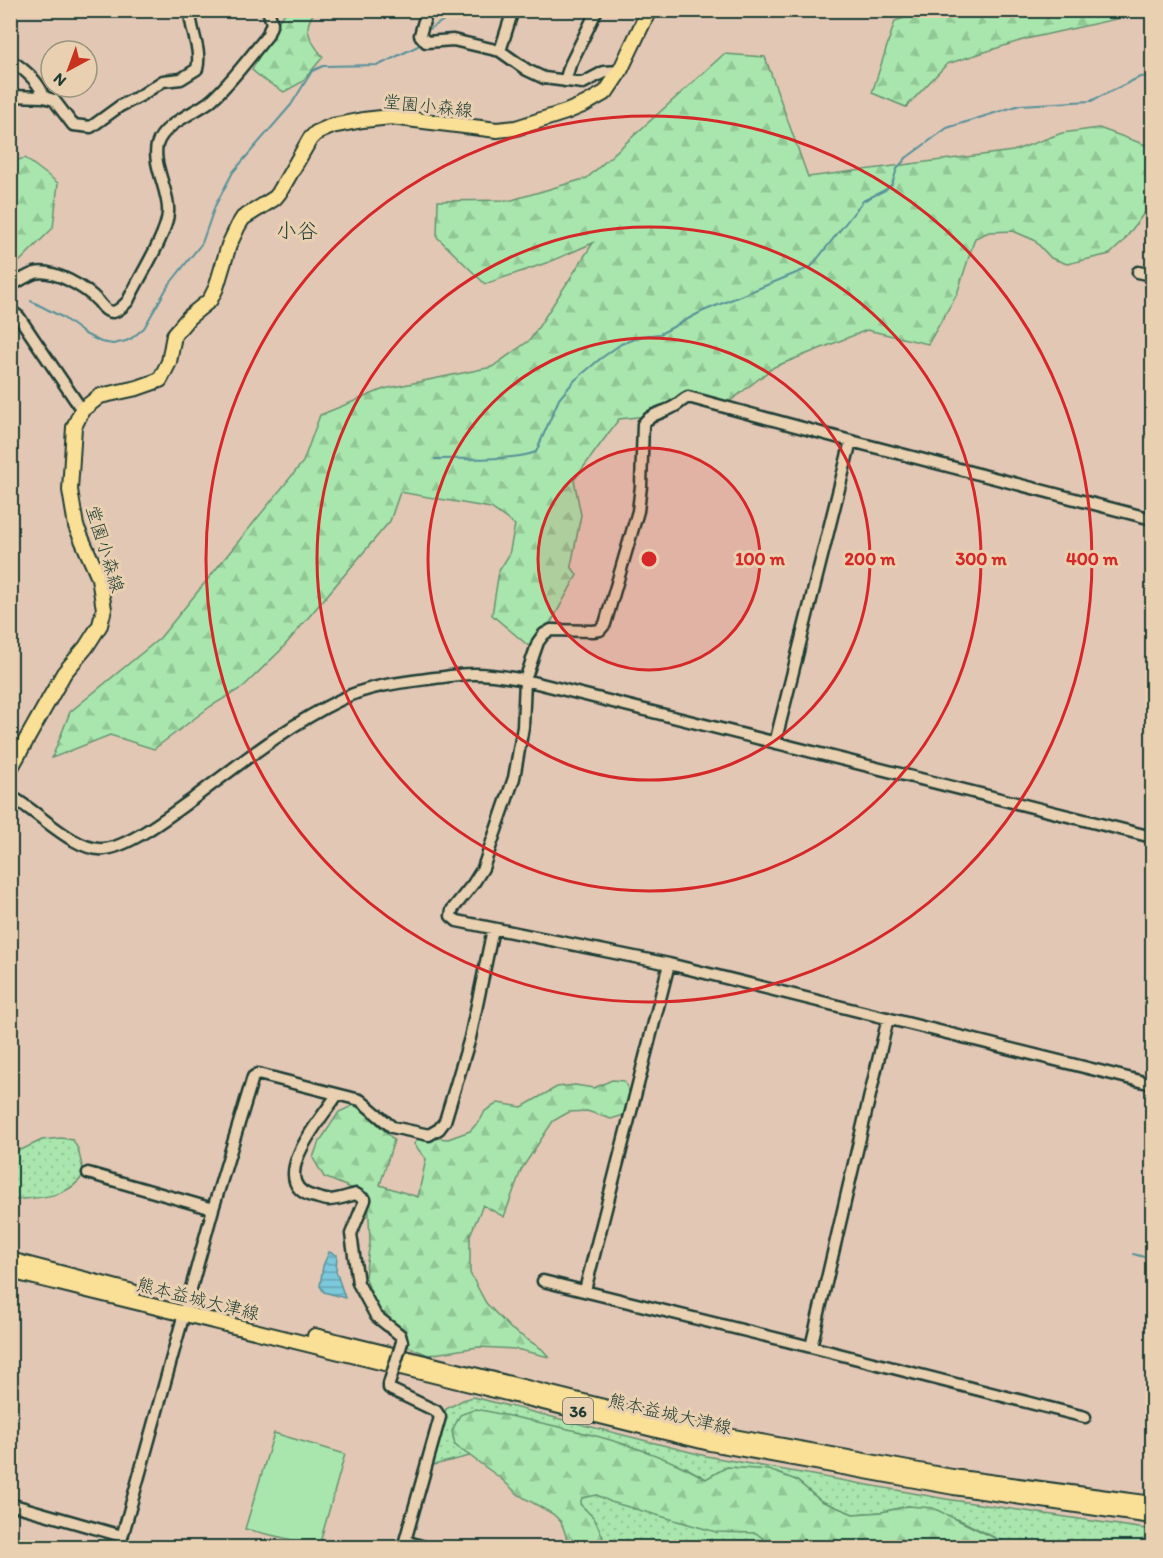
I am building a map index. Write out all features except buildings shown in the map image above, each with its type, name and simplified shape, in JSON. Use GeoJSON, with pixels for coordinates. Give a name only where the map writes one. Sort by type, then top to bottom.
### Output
{"type":"FeatureCollection","features":[{"type":"Feature","properties":{"kind":"main road","name":"堂園小森線"},"geometry":{"type":"LineString","coordinates":[[10,769],[64,673],[86,647],[100,625],[104,609],[99,578],[75,526],[70,490],[74,427],[82,410],[100,396],[137,388],[160,380],[169,362],[174,335],[189,316],[210,300],[229,246],[243,218],[279,193],[310,139],[316,133],[332,126],[391,117],[465,128],[496,130],[516,128],[566,112],[598,98],[606,92],[620,71],[649,10]]}},
{"type":"Feature","properties":{"kind":"main road","name":"熊本益城大津線"},"geometry":{"type":"LineString","coordinates":[[10,1260],[185,1310],[710,1443],[931,1483],[1152,1516]]}},
{"type":"Feature","properties":{"kind":"main road","name":"熊本益城大津線"},"geometry":{"type":"LineString","coordinates":[[10,1271],[407,1358],[706,1432],[952,1477],[1152,1504]]}},
{"type":"Feature","properties":{"kind":"street"},"geometry":{"type":"LineString","coordinates":[[51,99],[54,100],[73,125],[91,127],[120,106],[163,81],[181,79],[197,69],[200,58],[190,19],[190,10]]}},
{"type":"Feature","properties":{"kind":"street"},"geometry":{"type":"LineString","coordinates":[[10,287],[38,272],[79,284],[106,310],[113,312],[128,301],[164,230],[169,212],[156,146],[161,137],[174,124],[211,101],[267,36],[272,23],[268,10]]}},
{"type":"Feature","properties":{"kind":"street"},"geometry":{"type":"LineString","coordinates":[[427,10],[420,35],[426,42],[453,40],[500,51],[527,70],[544,78],[584,82],[604,72],[620,71]]}},
{"type":"Feature","properties":{"kind":"street"},"geometry":{"type":"LineString","coordinates":[[500,51],[513,10]]}},
{"type":"Feature","properties":{"kind":"street"},"geometry":{"type":"LineString","coordinates":[[565,81],[597,10]]}},
{"type":"Feature","properties":{"kind":"street"},"geometry":{"type":"LineString","coordinates":[[10,60],[39,86]]}},
{"type":"Feature","properties":{"kind":"street"},"geometry":{"type":"LineString","coordinates":[[10,96],[39,97]]}},
{"type":"Feature","properties":{"kind":"street"},"geometry":{"type":"LineString","coordinates":[[1138,272],[1152,275]]}},
{"type":"Feature","properties":{"kind":"street"},"geometry":{"type":"LineString","coordinates":[[10,310],[19,317],[82,410]]}},
{"type":"Feature","properties":{"kind":"street"},"geometry":{"type":"LineString","coordinates":[[1152,519],[688,397],[681,400],[677,406],[648,418],[643,424],[638,511],[605,624],[600,630],[593,631],[551,630],[544,634],[538,642],[525,680],[523,727],[514,778],[483,868],[452,910],[451,916],[457,921],[669,964],[1152,1084]]}},
{"type":"Feature","properties":{"kind":"street"},"geometry":{"type":"LineString","coordinates":[[775,743],[851,441]]}},
{"type":"Feature","properties":{"kind":"street"},"geometry":{"type":"LineString","coordinates":[[10,796],[26,804],[67,837],[86,846],[104,849],[129,841],[177,810],[281,733],[344,698],[376,688],[469,674],[525,680],[1152,837]]}},
{"type":"Feature","properties":{"kind":"street"},"geometry":{"type":"LineString","coordinates":[[119,1548],[213,1209],[253,1077],[258,1074],[360,1100],[373,1108],[392,1127],[429,1136],[440,1129],[445,1121],[470,1038],[494,929]]}},
{"type":"Feature","properties":{"kind":"street"},"geometry":{"type":"LineString","coordinates":[[585,1290],[669,964]]}},
{"type":"Feature","properties":{"kind":"street"},"geometry":{"type":"LineString","coordinates":[[811,1347],[888,1018]]}},
{"type":"Feature","properties":{"kind":"street"},"geometry":{"type":"LineString","coordinates":[[337,1095],[302,1146],[292,1172],[296,1186],[304,1194],[329,1200],[356,1194],[365,1200],[351,1234],[358,1283],[376,1316],[400,1335],[402,1342],[389,1388],[436,1411],[440,1417],[404,1544],[427,1548]]}},
{"type":"Feature","properties":{"kind":"street"},"geometry":{"type":"LineString","coordinates":[[88,1173],[213,1209]]}},
{"type":"Feature","properties":{"kind":"street"},"geometry":{"type":"LineString","coordinates":[[543,1281],[1085,1417]]}},
{"type":"Feature","properties":{"kind":"street"},"geometry":{"type":"LineString","coordinates":[[10,1504],[122,1536]]}},
{"type":"Feature","properties":{"kind":"green space"},"geometry":{"type":"Polygon","coordinates":[[[1152,10],[1026,39],[947,64],[906,107],[872,93],[895,21],[925,11],[1152,10]]]}},
{"type":"Feature","properties":{"kind":"green space"},"geometry":{"type":"Polygon","coordinates":[[[287,11],[316,11],[311,17],[308,29],[311,40],[323,57],[302,82],[284,92],[252,70],[277,23],[287,11]]]}},
{"type":"Feature","properties":{"kind":"green space"},"geometry":{"type":"Polygon","coordinates":[[[724,54],[765,57],[808,177],[1013,151],[1062,133],[1099,128],[1149,146],[1152,213],[1144,213],[1123,242],[1110,254],[1067,264],[1051,258],[1034,240],[1013,231],[989,232],[975,238],[957,294],[928,344],[867,330],[774,367],[725,405],[688,393],[647,416],[619,419],[574,480],[581,515],[571,566],[577,575],[548,628],[531,648],[492,615],[499,571],[509,555],[515,525],[491,508],[400,492],[390,521],[280,651],[243,687],[211,706],[154,749],[110,735],[52,758],[70,712],[160,638],[303,462],[320,415],[384,389],[492,367],[530,340],[593,243],[549,262],[485,284],[437,237],[438,201],[512,200],[587,178],[724,54]]]}},
{"type":"Feature","properties":{"kind":"green space"},"geometry":{"type":"Polygon","coordinates":[[[25,158],[58,183],[53,228],[11,270],[11,162],[25,158]]]}},
{"type":"Feature","properties":{"kind":"green space"},"geometry":{"type":"Polygon","coordinates":[[[612,1080],[624,1081],[631,1095],[624,1115],[611,1119],[587,1111],[569,1112],[553,1121],[521,1170],[504,1217],[483,1205],[470,1235],[470,1273],[486,1303],[511,1329],[542,1349],[549,1357],[516,1349],[478,1347],[428,1355],[407,1346],[406,1334],[377,1309],[365,1276],[370,1242],[368,1195],[324,1177],[313,1158],[318,1144],[339,1112],[354,1105],[365,1112],[394,1140],[380,1185],[418,1197],[426,1159],[414,1144],[419,1137],[448,1139],[470,1131],[485,1111],[498,1103],[522,1107],[557,1087],[575,1085],[594,1088],[612,1080]]]}},
{"type":"Feature","properties":{"kind":"green space"},"geometry":{"type":"Polygon","coordinates":[[[61,1138],[73,1140],[78,1149],[84,1174],[70,1188],[62,1192],[43,1197],[14,1200],[10,1152],[42,1140],[61,1138]]]}},
{"type":"Feature","properties":{"kind":"green space"},"geometry":{"type":"Polygon","coordinates":[[[473,1397],[706,1456],[946,1499],[1152,1530],[1152,1547],[1013,1547],[960,1520],[908,1506],[882,1512],[853,1514],[821,1501],[796,1480],[727,1467],[706,1479],[685,1467],[455,1445],[470,1456],[430,1466],[446,1409],[473,1397]]]}},
{"type":"Feature","properties":{"kind":"green space"},"geometry":{"type":"Polygon","coordinates":[[[476,1409],[594,1435],[624,1444],[680,1465],[706,1479],[727,1467],[769,1470],[796,1480],[821,1501],[853,1514],[882,1512],[908,1506],[933,1508],[1013,1547],[836,1548],[830,1545],[821,1548],[774,1547],[756,1533],[716,1532],[611,1502],[597,1495],[582,1498],[580,1504],[594,1518],[603,1537],[596,1547],[564,1547],[567,1539],[564,1530],[561,1522],[553,1514],[519,1495],[499,1477],[455,1445],[452,1431],[460,1415],[476,1409]]]}},
{"type":"Feature","properties":{"kind":"green space"},"geometry":{"type":"Polygon","coordinates":[[[274,1433],[345,1454],[319,1546],[245,1529],[274,1433]]]}},
{"type":"Feature","properties":{"kind":"green space"},"geometry":{"type":"Polygon","coordinates":[[[590,1478],[941,1547],[587,1547],[564,1494],[590,1478]]]}},
{"type":"Feature","properties":{"kind":"water"},"geometry":{"type":"Polygon","coordinates":[[[329,1252],[337,1255],[336,1271],[345,1298],[324,1292],[320,1286],[323,1266],[329,1252]]]}},
{"type":"Feature","properties":{"kind":"waterway"},"geometry":{"type":"LineString","coordinates":[[425,32],[460,10]]}},
{"type":"Feature","properties":{"kind":"waterway"},"geometry":{"type":"LineString","coordinates":[[31,301],[62,317],[85,334],[101,342],[113,344],[132,338],[144,328],[168,286],[202,243],[215,206],[233,172],[291,105],[312,71],[323,66],[379,65],[418,46],[420,42]]}},
{"type":"Feature","properties":{"kind":"waterway"},"geometry":{"type":"LineString","coordinates":[[435,459],[501,458],[536,452],[559,399],[575,380],[600,359],[621,344],[642,336],[660,334],[701,312],[811,267],[863,201],[892,184],[897,169],[906,158],[947,128],[1020,105],[1091,101],[1140,77],[1152,76]]}},
{"type":"Feature","properties":{"kind":"waterway"},"geometry":{"type":"LineString","coordinates":[[1133,1254],[1152,1259]]}},
{"type":"Feature","properties":{"kind":"district","name":"小谷"},"geometry":{"type":"Point","coordinates":[297,231]}}]}
